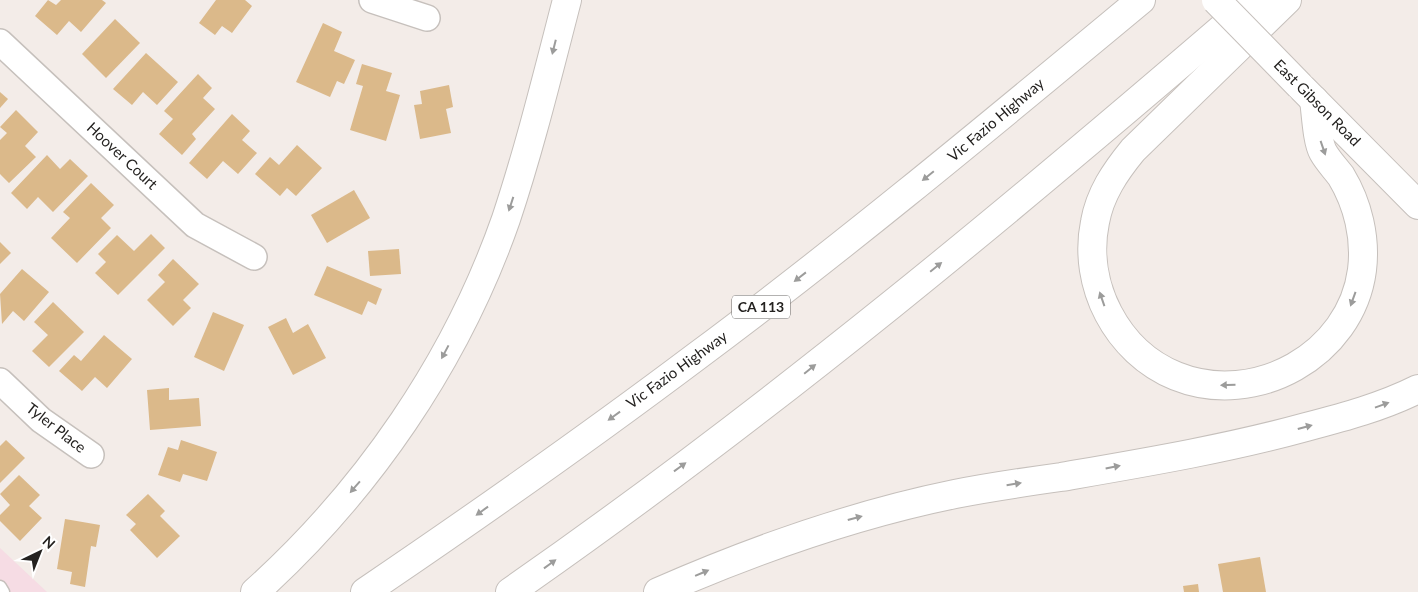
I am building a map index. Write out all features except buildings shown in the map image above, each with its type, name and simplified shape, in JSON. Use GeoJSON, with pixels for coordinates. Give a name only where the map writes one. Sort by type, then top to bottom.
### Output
{"type":"FeatureCollection","features":[{"type":"Feature","properties":{"kind":"main road"},"geometry":{"type":"LineString","coordinates":[[255,592],[315,533],[362,479],[398,430],[431,378],[474,297],[505,221],[529,148],[566,0]]}},
{"type":"Feature","properties":{"kind":"main road"},"geometry":{"type":"LineString","coordinates":[[1014,105],[1117,0]]}},
{"type":"Feature","properties":{"kind":"main road","name":"Vic Fazio Highway"},"geometry":{"type":"LineString","coordinates":[[365,592],[473,518],[697,356],[894,204],[1140,0]]}},
{"type":"Feature","properties":{"kind":"main road","name":"East Gibson Road"},"geometry":{"type":"LineString","coordinates":[[1216,0],[1418,205]]}},
{"type":"Feature","properties":{"kind":"main road"},"geometry":{"type":"LineString","coordinates":[[510,592],[762,407],[1137,102],[1255,0]]}},
{"type":"Feature","properties":{"kind":"main road"},"geometry":{"type":"LineString","coordinates":[[1287,0],[1133,150],[1115,172],[1104,192],[1095,222],[1092,250],[1095,278],[1103,305],[1118,330],[1138,352],[1157,366],[1176,376],[1206,384],[1227,385],[1253,382],[1281,374],[1303,363],[1324,347],[1343,322],[1354,298],[1362,271],[1362,233],[1354,202],[1341,177],[1322,150],[1307,93]]}},
{"type":"Feature","properties":{"kind":"main road"},"geometry":{"type":"LineString","coordinates":[[658,592],[769,547],[830,525],[891,508],[956,494],[1066,476],[1266,438],[1381,406],[1418,389]]}},
{"type":"Feature","properties":{"kind":"street"},"geometry":{"type":"LineString","coordinates":[[372,0],[427,18]]}},
{"type":"Feature","properties":{"kind":"street","name":"Hoover Court"},"geometry":{"type":"LineString","coordinates":[[0,42],[195,225],[254,257]]}},
{"type":"Feature","properties":{"kind":"street","name":"Tyler Place"},"geometry":{"type":"LineString","coordinates":[[0,381],[41,420],[91,455]]}},
{"type":"Feature","properties":{"kind":"lane"},"geometry":{"type":"LineString","coordinates":[[0,587],[3,592]]}},
{"type":"Feature","properties":{"kind":"shaded area"},"geometry":{"type":"Polygon","coordinates":[[[0,548],[47,592],[0,592],[0,548]]]}}]}
